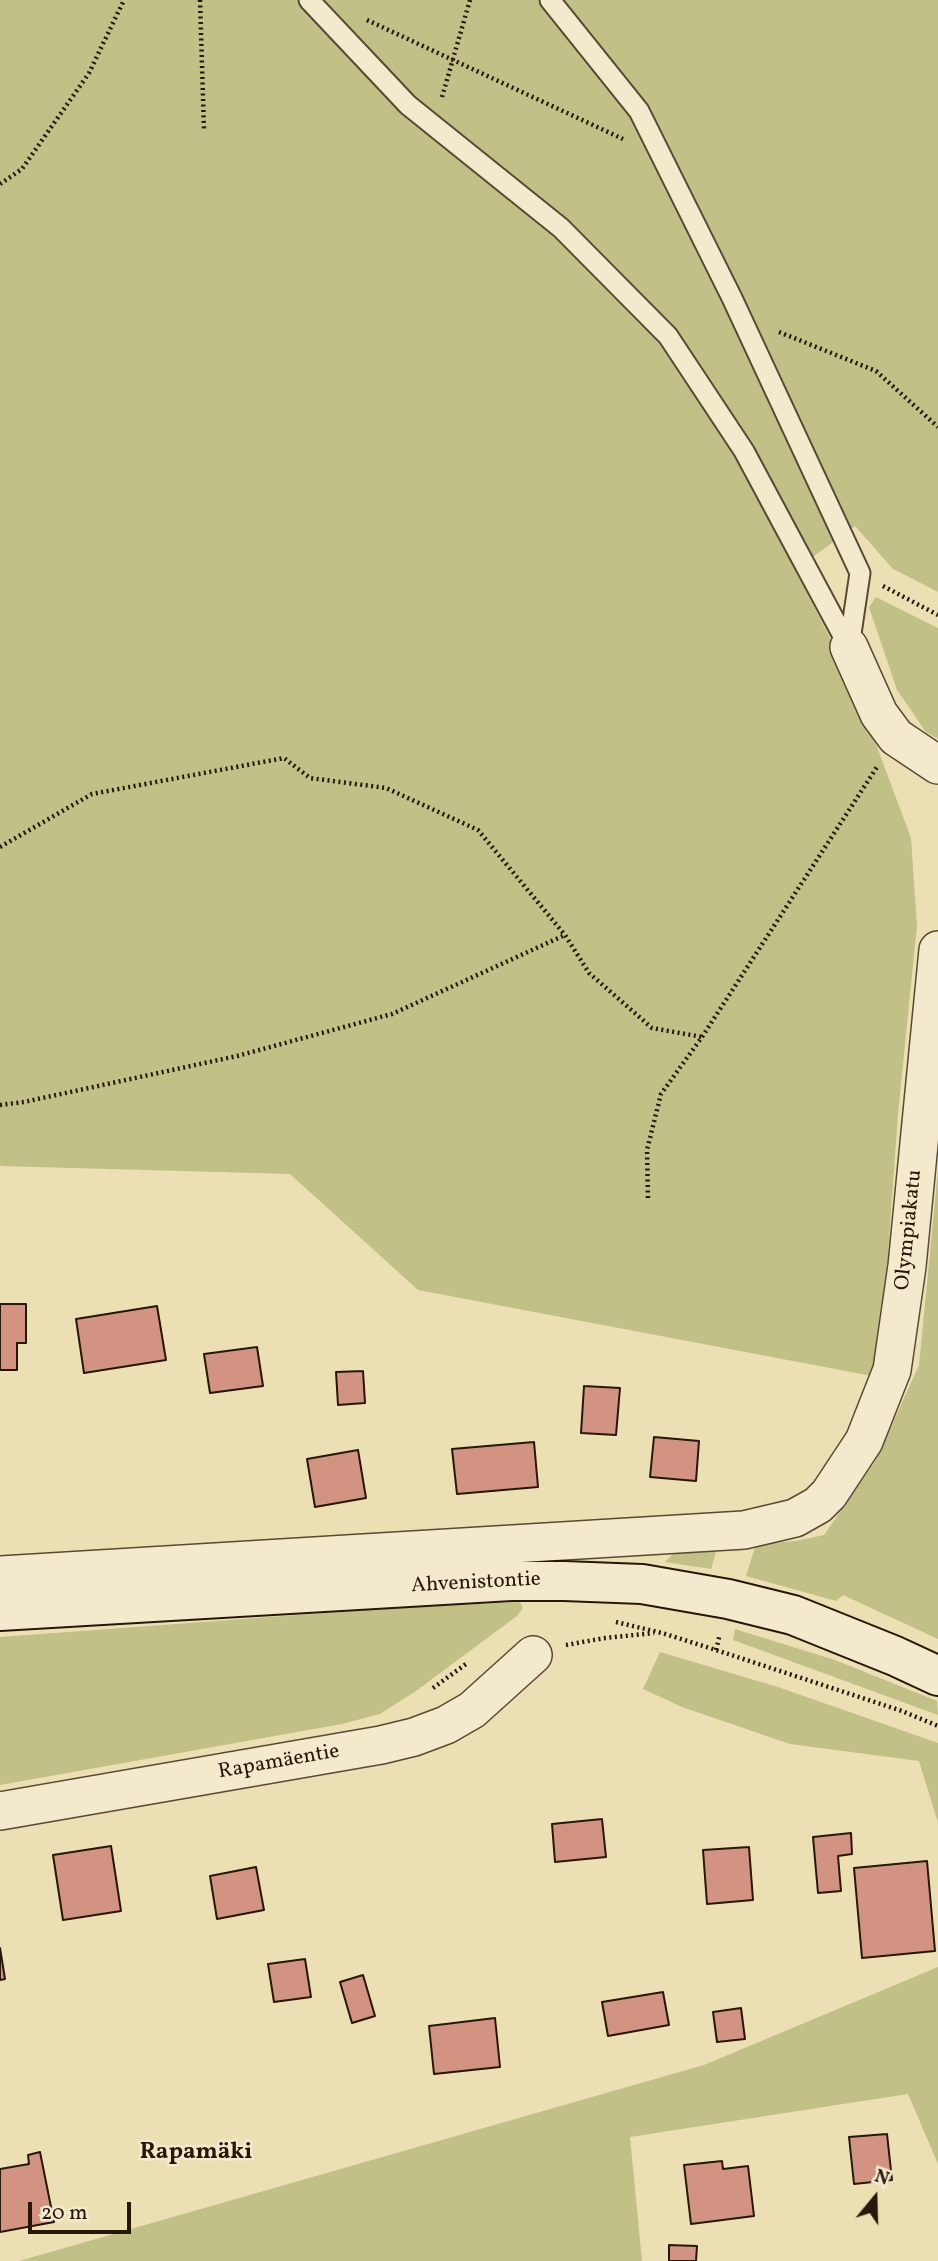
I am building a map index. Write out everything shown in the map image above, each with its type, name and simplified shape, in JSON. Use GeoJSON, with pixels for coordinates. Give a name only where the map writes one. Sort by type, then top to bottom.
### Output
{"type":"FeatureCollection","features":[{"type":"Feature","properties":{"kind":"main road","name":"Ahvenistontie"},"geometry":{"type":"LineString","coordinates":[[0,1611],[511,1581],[642,1584],[728,1599],[793,1615],[938,1676]]}},
{"type":"Feature","properties":{"kind":"street"},"geometry":{"type":"LineString","coordinates":[[849,647],[879,714],[896,737],[938,765]]}},
{"type":"Feature","properties":{"kind":"street","name":"Olympiakatu"},"geometry":{"type":"LineString","coordinates":[[0,1575],[744,1530],[795,1518],[818,1505],[864,1441],[892,1370],[907,1266],[938,950]]}},
{"type":"Feature","properties":{"kind":"street","name":"Rapamäentie"},"geometry":{"type":"LineString","coordinates":[[0,1811],[414,1737],[446,1725],[472,1710],[533,1655]]}},
{"type":"Feature","properties":{"kind":"lane"},"geometry":{"type":"LineString","coordinates":[[309,0],[408,105],[561,228],[668,336],[744,451],[849,647]]}},
{"type":"Feature","properties":{"kind":"lane"},"geometry":{"type":"LineString","coordinates":[[550,0],[639,111],[732,298],[860,573],[849,647]]}},
{"type":"Feature","properties":{"kind":"path"},"geometry":{"type":"LineString","coordinates":[[0,184],[22,169],[89,73],[124,0]]}},
{"type":"Feature","properties":{"kind":"path"},"geometry":{"type":"LineString","coordinates":[[200,0],[204,129]]}},
{"type":"Feature","properties":{"kind":"path"},"geometry":{"type":"LineString","coordinates":[[434,126],[470,0]]}},
{"type":"Feature","properties":{"kind":"path"},"geometry":{"type":"LineString","coordinates":[[360,16],[661,157]]}},
{"type":"Feature","properties":{"kind":"path"},"geometry":{"type":"LineString","coordinates":[[777,331],[876,371],[938,427]]}},
{"type":"Feature","properties":{"kind":"path"},"geometry":{"type":"LineString","coordinates":[[860,573],[938,615]]}},
{"type":"Feature","properties":{"kind":"path"},"geometry":{"type":"LineString","coordinates":[[648,1198],[648,1150],[661,1094],[702,1037],[896,737]]}},
{"type":"Feature","properties":{"kind":"path"},"geometry":{"type":"LineString","coordinates":[[0,847],[92,794],[284,758],[310,778],[386,788],[478,830],[565,935],[589,973],[652,1028],[702,1037]]}},
{"type":"Feature","properties":{"kind":"path"},"geometry":{"type":"LineString","coordinates":[[0,1105],[237,1056],[392,1014],[565,935]]}},
{"type":"Feature","properties":{"kind":"path"},"geometry":{"type":"LineString","coordinates":[[614,1622],[662,1633],[902,1711],[938,1726]]}},
{"type":"Feature","properties":{"kind":"path"},"geometry":{"type":"LineString","coordinates":[[533,1655],[576,1643],[640,1633],[662,1633]]}},
{"type":"Feature","properties":{"kind":"path"},"geometry":{"type":"LineString","coordinates":[[431,1689],[475,1657]]}},
{"type":"Feature","properties":{"kind":"green space"},"geometry":{"type":"Polygon","coordinates":[[[0,0],[938,0],[938,592],[893,569],[855,526],[795,570],[854,685],[911,838],[917,926],[898,1114],[884,1309],[872,1376],[418,1290],[290,1174],[0,1166],[0,0]]]}},
{"type":"Feature","properties":{"kind":"green space"},"geometry":{"type":"Polygon","coordinates":[[[876,597],[938,628],[938,739],[926,732],[897,690],[869,607],[876,597]]]}},
{"type":"Feature","properties":{"kind":"green space"},"geometry":{"type":"Polygon","coordinates":[[[938,1170],[938,1639],[843,1595],[836,1601],[746,1576],[756,1544],[796,1541],[824,1535],[876,1460],[919,1365],[938,1170]]]}},
{"type":"Feature","properties":{"kind":"green space"},"geometry":{"type":"Polygon","coordinates":[[[717,1549],[711,1569],[665,1562],[674,1553],[717,1549]]]}},
{"type":"Feature","properties":{"kind":"green space"},"geometry":{"type":"Polygon","coordinates":[[[520,1602],[523,1608],[517,1616],[416,1691],[380,1714],[342,1724],[0,1785],[0,1637],[392,1608],[520,1602]]]}},
{"type":"Feature","properties":{"kind":"green space"},"geometry":{"type":"Polygon","coordinates":[[[735,1629],[835,1660],[937,1701],[938,1715],[733,1640],[735,1629]]]}},
{"type":"Feature","properties":{"kind":"green space"},"geometry":{"type":"Polygon","coordinates":[[[660,1652],[778,1687],[938,1743],[938,1823],[919,1761],[790,1744],[682,1707],[643,1689],[660,1652]]]}},
{"type":"Feature","properties":{"kind":"green space"},"geometry":{"type":"Polygon","coordinates":[[[938,1967],[938,2164],[908,2094],[630,2137],[642,2261],[19,2261],[704,2065],[938,1967]]]}},
{"type":"Feature","properties":{"kind":"building"},"geometry":{"type":"Polygon","coordinates":[[[0,1304],[26,1304],[26,1343],[17,1343],[17,1370],[0,1370],[0,1304]]]}},
{"type":"Feature","properties":{"kind":"building"},"geometry":{"type":"Polygon","coordinates":[[[157,1306],[166,1360],[84,1373],[76,1319],[157,1306]]]}},
{"type":"Feature","properties":{"kind":"building"},"geometry":{"type":"Polygon","coordinates":[[[257,1347],[263,1386],[210,1393],[204,1354],[257,1347]]]}},
{"type":"Feature","properties":{"kind":"building"},"geometry":{"type":"Polygon","coordinates":[[[363,1371],[365,1403],[338,1405],[336,1372],[363,1371]]]}},
{"type":"Feature","properties":{"kind":"building"},"geometry":{"type":"Polygon","coordinates":[[[584,1386],[620,1388],[616,1435],[581,1433],[584,1386]]]}},
{"type":"Feature","properties":{"kind":"building"},"geometry":{"type":"Polygon","coordinates":[[[654,1437],[699,1441],[696,1481],[650,1477],[654,1437]]]}},
{"type":"Feature","properties":{"kind":"building"},"geometry":{"type":"Polygon","coordinates":[[[534,1442],[538,1487],[457,1494],[452,1449],[534,1442]]]}},
{"type":"Feature","properties":{"kind":"building"},"geometry":{"type":"Polygon","coordinates":[[[358,1450],[366,1498],[315,1507],[307,1459],[358,1450]]]}},
{"type":"Feature","properties":{"kind":"building"},"geometry":{"type":"Polygon","coordinates":[[[602,1819],[606,1857],[555,1862],[552,1824],[602,1819]]]}},
{"type":"Feature","properties":{"kind":"building"},"geometry":{"type":"Polygon","coordinates":[[[851,1833],[852,1854],[838,1856],[841,1891],[818,1893],[813,1837],[851,1833]]]}},
{"type":"Feature","properties":{"kind":"building"},"geometry":{"type":"Polygon","coordinates":[[[111,1846],[121,1911],[63,1920],[53,1855],[111,1846]]]}},
{"type":"Feature","properties":{"kind":"building"},"geometry":{"type":"Polygon","coordinates":[[[749,1847],[753,1900],[707,1904],[703,1850],[749,1847]]]}},
{"type":"Feature","properties":{"kind":"building"},"geometry":{"type":"Polygon","coordinates":[[[927,1861],[935,1951],[862,1958],[854,1868],[927,1861]]]}},
{"type":"Feature","properties":{"kind":"building"},"geometry":{"type":"Polygon","coordinates":[[[256,1867],[264,1910],[217,1919],[210,1876],[256,1867]]]}},
{"type":"Feature","properties":{"kind":"building"},"geometry":{"type":"Polygon","coordinates":[[[0,1948],[5,1979],[0,1980],[0,1948]]]}},
{"type":"Feature","properties":{"kind":"building"},"geometry":{"type":"Polygon","coordinates":[[[305,1959],[311,1997],[274,2002],[268,1964],[305,1959]]]}},
{"type":"Feature","properties":{"kind":"building"},"geometry":{"type":"Polygon","coordinates":[[[363,1975],[375,2016],[352,2023],[340,1982],[363,1975]]]}},
{"type":"Feature","properties":{"kind":"building"},"geometry":{"type":"Polygon","coordinates":[[[663,1992],[669,2025],[608,2036],[602,2002],[663,1992]]]}},
{"type":"Feature","properties":{"kind":"building"},"geometry":{"type":"Polygon","coordinates":[[[741,2008],[745,2039],[717,2042],[713,2012],[741,2008]]]}},
{"type":"Feature","properties":{"kind":"building"},"geometry":{"type":"Polygon","coordinates":[[[495,2018],[500,2067],[434,2074],[429,2026],[495,2018]]]}},
{"type":"Feature","properties":{"kind":"building"},"geometry":{"type":"Polygon","coordinates":[[[887,2134],[892,2180],[854,2184],[849,2137],[887,2134]]]}},
{"type":"Feature","properties":{"kind":"building"},"geometry":{"type":"Polygon","coordinates":[[[40,2152],[54,2222],[0,2232],[0,2169],[29,2164],[28,2155],[40,2152]]]}},
{"type":"Feature","properties":{"kind":"building"},"geometry":{"type":"Polygon","coordinates":[[[722,2161],[723,2169],[748,2166],[754,2216],[691,2224],[684,2165],[722,2161]]]}},
{"type":"Feature","properties":{"kind":"building"},"geometry":{"type":"Polygon","coordinates":[[[669,2245],[697,2246],[696,2261],[669,2261],[669,2245]]]}},
{"type":"Feature","properties":{"kind":"district","name":"Rapamäki"},"geometry":{"type":"Point","coordinates":[196,2154]}}]}
